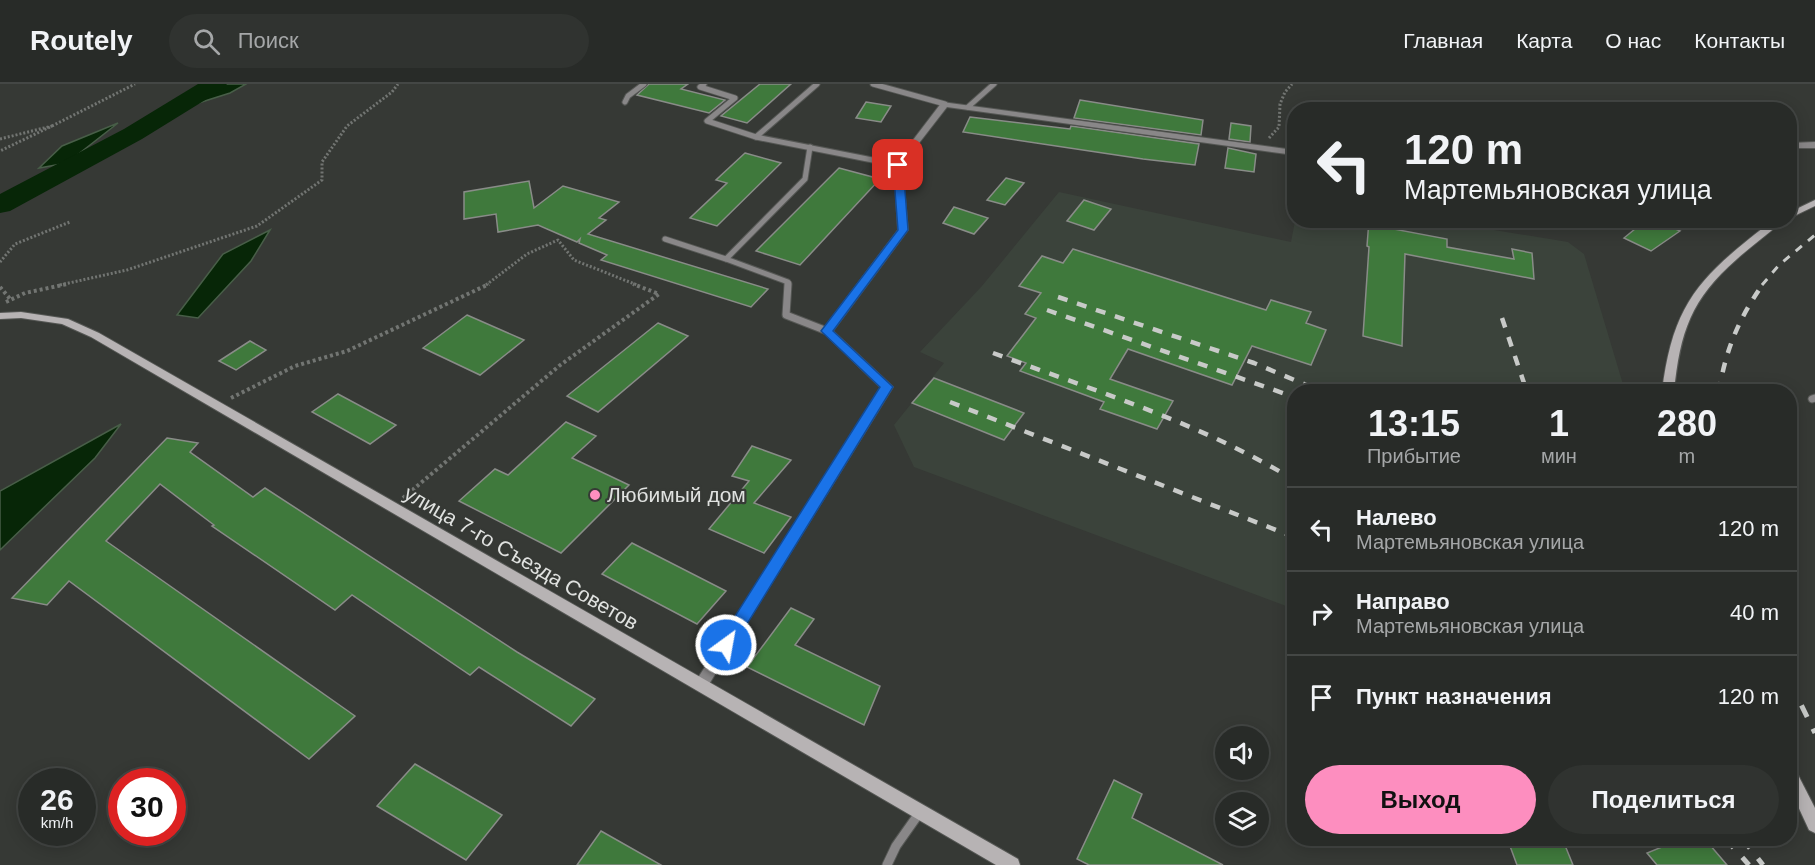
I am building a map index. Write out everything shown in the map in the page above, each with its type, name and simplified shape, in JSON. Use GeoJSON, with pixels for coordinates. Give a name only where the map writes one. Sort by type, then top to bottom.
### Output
{"type":"FeatureCollection","features":[{"type":"Feature","properties":{"kind":"street"},"geometry":{"type":"LineString","coordinates":[[701,685],[887,387],[827,331],[903,230],[898,165],[945,104],[1287,152]]}},
{"type":"Feature","properties":{"kind":"street"},"geometry":{"type":"LineString","coordinates":[[1797,146],[1815,146]]}},
{"type":"Feature","properties":{"kind":"street"},"geometry":{"type":"LineString","coordinates":[[1797,212],[1815,203]]}},
{"type":"Feature","properties":{"kind":"street"},"geometry":{"type":"LineString","coordinates":[[1669,384],[1675,344],[1694,299],[1729,262],[1769,228]]}},
{"type":"Feature","properties":{"kind":"street","name":"улица 7-го Съезда Советов"},"geometry":{"type":"LineString","coordinates":[[0,316],[21,315],[64,321],[95,335],[1012,865]]}},
{"type":"Feature","properties":{"kind":"street"},"geometry":{"type":"LineString","coordinates":[[1797,788],[1815,825]]}},
{"type":"Feature","properties":{"kind":"lane"},"geometry":{"type":"LineString","coordinates":[[625,102],[628,96],[644,84]]}},
{"type":"Feature","properties":{"kind":"lane"},"geometry":{"type":"LineString","coordinates":[[704,84],[700,87],[735,98],[707,122],[756,137],[898,165]]}},
{"type":"Feature","properties":{"kind":"lane"},"geometry":{"type":"LineString","coordinates":[[756,137],[817,84]]}},
{"type":"Feature","properties":{"kind":"lane"},"geometry":{"type":"LineString","coordinates":[[873,84],[945,104]]}},
{"type":"Feature","properties":{"kind":"lane"},"geometry":{"type":"LineString","coordinates":[[968,107],[994,84]]}},
{"type":"Feature","properties":{"kind":"lane"},"geometry":{"type":"LineString","coordinates":[[726,259],[805,179],[810,147]]}},
{"type":"Feature","properties":{"kind":"lane"},"geometry":{"type":"LineString","coordinates":[[665,239],[789,282],[786,315],[827,331]]}},
{"type":"Feature","properties":{"kind":"lane"},"geometry":{"type":"LineString","coordinates":[[886,865],[896,846],[920,812]]}},
{"type":"Feature","properties":{"kind":"path"},"geometry":{"type":"LineString","coordinates":[[0,151],[135,84]]}},
{"type":"Feature","properties":{"kind":"path"},"geometry":{"type":"LineString","coordinates":[[0,305],[25,293],[127,270],[257,226],[322,180],[322,162],[347,126],[392,92],[398,84]]}},
{"type":"Feature","properties":{"kind":"path"},"geometry":{"type":"LineString","coordinates":[[1279,127],[1277,114],[1288,87],[1292,84]]}},
{"type":"Feature","properties":{"kind":"path"},"geometry":{"type":"LineString","coordinates":[[1288,87],[1299,84]]}},
{"type":"Feature","properties":{"kind":"path"},"geometry":{"type":"LineString","coordinates":[[0,139],[52,126]]}},
{"type":"Feature","properties":{"kind":"path"},"geometry":{"type":"LineString","coordinates":[[0,262],[15,244],[70,222]]}},
{"type":"Feature","properties":{"kind":"path"},"geometry":{"type":"LineString","coordinates":[[217,405],[295,366],[347,351],[492,282],[527,254],[558,240],[574,261],[659,294],[610,326],[536,384],[393,507]]}},
{"type":"Feature","properties":{"kind":"path"},"geometry":{"type":"LineString","coordinates":[[0,287],[11,300]]}},
{"type":"Feature","properties":{"kind":"shaded area"},"geometry":{"type":"Polygon","coordinates":[[[201,84],[246,84],[230,93],[192,105],[184,94],[201,84]]]}},
{"type":"Feature","properties":{"kind":"shaded area"},"geometry":{"type":"Polygon","coordinates":[[[118,123],[67,163],[39,168],[62,146],[118,123]]]}},
{"type":"Feature","properties":{"kind":"shaded area"},"geometry":{"type":"Polygon","coordinates":[[[1059,192],[1291,242],[1294,228],[1482,228],[1568,242],[1584,254],[1623,384],[1287,384],[1287,606],[914,467],[894,425],[944,363],[920,352],[982,286],[1059,192]]]}},
{"type":"Feature","properties":{"kind":"shaded area"},"geometry":{"type":"Polygon","coordinates":[[[270,230],[251,261],[198,318],[177,315],[223,254],[270,230]]]}},
{"type":"Feature","properties":{"kind":"shaded area"},"geometry":{"type":"Polygon","coordinates":[[[121,424],[95,458],[0,550],[0,491],[121,424]]]}},
{"type":"Feature","properties":{"kind":"building"},"geometry":{"type":"Polygon","coordinates":[[[649,84],[688,84],[681,89],[725,100],[709,113],[637,95],[649,84]]]}},
{"type":"Feature","properties":{"kind":"building"},"geometry":{"type":"Polygon","coordinates":[[[760,84],[791,84],[747,123],[721,116],[760,84]]]}},
{"type":"Feature","properties":{"kind":"building"},"geometry":{"type":"Polygon","coordinates":[[[1080,100],[1203,120],[1201,135],[1074,118],[1080,100]]]}},
{"type":"Feature","properties":{"kind":"building"},"geometry":{"type":"Polygon","coordinates":[[[866,102],[891,106],[881,122],[856,118],[866,102]]]}},
{"type":"Feature","properties":{"kind":"building"},"geometry":{"type":"Polygon","coordinates":[[[970,117],[1070,129],[1071,126],[1199,144],[1195,165],[1143,159],[963,132],[970,117]]]}},
{"type":"Feature","properties":{"kind":"building"},"geometry":{"type":"Polygon","coordinates":[[[1231,123],[1251,126],[1250,142],[1229,139],[1231,123]]]}},
{"type":"Feature","properties":{"kind":"building"},"geometry":{"type":"Polygon","coordinates":[[[1228,148],[1256,154],[1254,172],[1225,168],[1228,148]]]}},
{"type":"Feature","properties":{"kind":"building"},"geometry":{"type":"Polygon","coordinates":[[[745,153],[781,163],[717,226],[690,218],[727,183],[716,180],[745,153]]]}},
{"type":"Feature","properties":{"kind":"building"},"geometry":{"type":"Polygon","coordinates":[[[839,168],[880,179],[800,265],[756,251],[839,168]]]}},
{"type":"Feature","properties":{"kind":"building"},"geometry":{"type":"Polygon","coordinates":[[[1006,178],[1024,183],[1005,205],[987,200],[1006,178]]]}},
{"type":"Feature","properties":{"kind":"building"},"geometry":{"type":"Polygon","coordinates":[[[529,181],[534,208],[563,186],[619,202],[599,218],[606,220],[588,234],[768,289],[751,307],[601,260],[607,255],[579,243],[580,239],[577,242],[538,225],[498,232],[496,214],[464,219],[464,192],[529,181]]]}},
{"type":"Feature","properties":{"kind":"building"},"geometry":{"type":"Polygon","coordinates":[[[1084,200],[1111,209],[1094,230],[1067,221],[1084,200]]]}},
{"type":"Feature","properties":{"kind":"building"},"geometry":{"type":"Polygon","coordinates":[[[954,207],[988,218],[974,234],[943,223],[954,207]]]}},
{"type":"Feature","properties":{"kind":"building"},"geometry":{"type":"Polygon","coordinates":[[[1368,228],[1388,228],[1447,239],[1447,247],[1514,259],[1512,249],[1532,253],[1534,279],[1405,254],[1402,346],[1363,336],[1369,247],[1367,246],[1368,228]]]}},
{"type":"Feature","properties":{"kind":"building"},"geometry":{"type":"Polygon","coordinates":[[[1636,228],[1673,228],[1680,231],[1651,251],[1624,238],[1636,228]]]}},
{"type":"Feature","properties":{"kind":"building"},"geometry":{"type":"Polygon","coordinates":[[[1073,249],[1266,310],[1271,300],[1311,312],[1306,323],[1326,330],[1311,365],[1252,346],[1232,385],[1128,349],[1110,379],[1173,401],[1157,429],[1100,409],[1104,402],[1020,371],[1026,363],[1007,356],[1036,318],[1025,314],[1041,293],[1019,286],[1042,256],[1063,263],[1073,249]]]}},
{"type":"Feature","properties":{"kind":"building"},"geometry":{"type":"Polygon","coordinates":[[[467,315],[524,340],[480,375],[423,348],[467,315]]]}},
{"type":"Feature","properties":{"kind":"building"},"geometry":{"type":"Polygon","coordinates":[[[658,323],[688,336],[598,412],[567,396],[658,323]]]}},
{"type":"Feature","properties":{"kind":"building"},"geometry":{"type":"Polygon","coordinates":[[[250,341],[266,350],[236,370],[219,361],[250,341]]]}},
{"type":"Feature","properties":{"kind":"building"},"geometry":{"type":"Polygon","coordinates":[[[934,378],[1024,413],[1004,440],[912,403],[934,378]]]}},
{"type":"Feature","properties":{"kind":"building"},"geometry":{"type":"Polygon","coordinates":[[[338,394],[396,425],[370,444],[312,412],[338,394]]]}},
{"type":"Feature","properties":{"kind":"building"},"geometry":{"type":"Polygon","coordinates":[[[566,422],[596,436],[572,458],[629,485],[561,553],[459,501],[495,469],[508,475],[566,422]]]}},
{"type":"Feature","properties":{"kind":"building"},"geometry":{"type":"Polygon","coordinates":[[[167,438],[198,443],[190,452],[253,497],[265,488],[517,652],[595,699],[571,726],[479,667],[470,675],[352,595],[335,610],[212,526],[214,525],[160,484],[106,541],[355,716],[309,759],[69,581],[47,605],[12,598],[167,438]]]}},
{"type":"Feature","properties":{"kind":"building"},"geometry":{"type":"Polygon","coordinates":[[[752,446],[791,460],[754,503],[791,517],[764,553],[709,529],[749,481],[732,476],[752,446]]]}},
{"type":"Feature","properties":{"kind":"building"},"geometry":{"type":"Polygon","coordinates":[[[632,543],[726,591],[697,624],[602,574],[632,543]]]}},
{"type":"Feature","properties":{"kind":"building"},"geometry":{"type":"Polygon","coordinates":[[[791,608],[814,619],[795,645],[880,686],[864,725],[747,667],[791,608]]]}},
{"type":"Feature","properties":{"kind":"building"},"geometry":{"type":"Polygon","coordinates":[[[415,764],[502,815],[466,860],[377,806],[415,764]]]}},
{"type":"Feature","properties":{"kind":"building"},"geometry":{"type":"Polygon","coordinates":[[[1114,780],[1142,794],[1132,818],[1223,865],[1089,865],[1077,859],[1114,780]]]}},
{"type":"Feature","properties":{"kind":"building"},"geometry":{"type":"Polygon","coordinates":[[[601,831],[661,865],[577,865],[601,831]]]}},
{"type":"Feature","properties":{"kind":"building"},"geometry":{"type":"Polygon","coordinates":[[[1510,846],[1565,846],[1573,865],[1517,865],[1510,846]]]}},
{"type":"Feature","properties":{"kind":"building"},"geometry":{"type":"Polygon","coordinates":[[[1664,846],[1711,846],[1727,865],[1657,865],[1647,853],[1664,846]]]}},
{"type":"Feature","properties":{"kind":"waterway"},"geometry":{"type":"LineString","coordinates":[[0,205],[133,134],[215,84]]}},
{"type":"Feature","properties":{"kind":"railway"},"geometry":{"type":"LineString","coordinates":[[1762,285],[1779,265],[1815,235]]}},
{"type":"Feature","properties":{"kind":"railway"},"geometry":{"type":"LineString","coordinates":[[1721,384],[1734,335],[1763,284]]}},
{"type":"Feature","properties":{"kind":"railway"},"geometry":{"type":"LineString","coordinates":[[1058,297],[1254,363],[1304,384]]}},
{"type":"Feature","properties":{"kind":"railway"},"geometry":{"type":"LineString","coordinates":[[1047,310],[1287,395]]}},
{"type":"Feature","properties":{"kind":"railway"},"geometry":{"type":"LineString","coordinates":[[1502,318],[1524,384]]}},
{"type":"Feature","properties":{"kind":"railway"},"geometry":{"type":"LineString","coordinates":[[993,353],[1147,409],[1222,441],[1287,476]]}},
{"type":"Feature","properties":{"kind":"railway"},"geometry":{"type":"LineString","coordinates":[[950,402],[1287,534]]}},
{"type":"Feature","properties":{"kind":"railway"},"geometry":{"type":"LineString","coordinates":[[1797,696],[1815,733]]}},
{"type":"Feature","properties":{"kind":"railway"},"geometry":{"type":"LineString","coordinates":[[1732,846],[1749,865]]}},
{"type":"Feature","properties":{"kind":"railway"},"geometry":{"type":"LineString","coordinates":[[1748,846],[1763,865]]}},
{"type":"Feature","properties":{"kind":"place","name":"Любимый дом"},"geometry":{"type":"Point","coordinates":[595,495]}},
{"type":"Feature","properties":{"kind":"route"},"geometry":{"type":"LineString","coordinates":[[726,645],[887,387],[827,331],[903,230],[898,165]]}}]}
